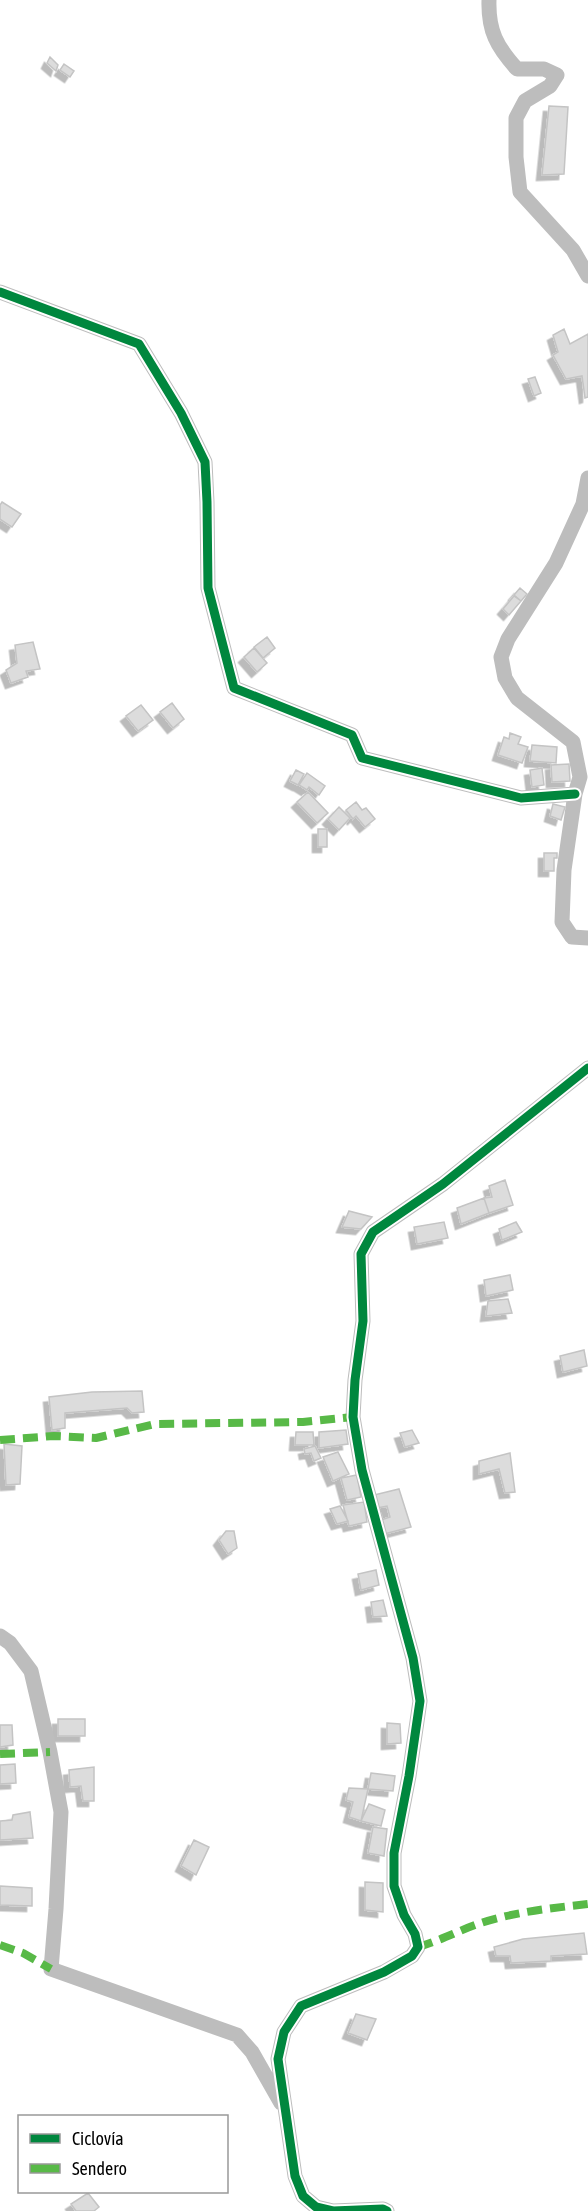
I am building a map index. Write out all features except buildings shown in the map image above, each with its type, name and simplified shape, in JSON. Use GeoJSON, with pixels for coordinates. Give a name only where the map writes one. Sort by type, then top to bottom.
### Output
{"type":"FeatureCollection","features":[{"type":"Feature","properties":{"kind":"street"},"geometry":{"type":"LineString","coordinates":[[489,0],[489,15],[499,49],[517,69],[544,69],[557,75],[550,86],[525,101],[516,118],[516,157],[520,192],[573,250],[588,276]]}},
{"type":"Feature","properties":{"kind":"street"},"geometry":{"type":"LineString","coordinates":[[0,292],[139,344],[181,412],[205,462],[208,588],[234,688],[352,735],[362,758],[521,798],[575,794]]}},
{"type":"Feature","properties":{"kind":"street"},"geometry":{"type":"LineString","coordinates":[[588,478],[583,504],[556,563],[507,639],[501,657],[505,678],[517,698],[573,742],[580,777],[575,794],[564,870],[562,922],[572,938],[588,939]]}},
{"type":"Feature","properties":{"kind":"street"},"geometry":{"type":"LineString","coordinates":[[387,2211],[383,2209],[333,2211],[316,2207],[303,2196],[295,2176],[278,2059],[284,2032],[301,2007],[384,1972],[412,1956],[418,1947],[415,1934],[404,1915],[394,1886],[394,1853],[409,1776],[420,1701],[413,1658],[362,1470],[353,1417],[355,1380],[363,1321],[361,1254],[373,1232],[443,1184],[588,1068]]}},
{"type":"Feature","properties":{"kind":"street"},"geometry":{"type":"LineString","coordinates":[[0,1636],[10,1643],[31,1671],[61,1812],[51,1969],[237,2035],[252,2052],[287,2113]]}},
{"type":"Feature","properties":{"kind":"marked path"},"geometry":{"type":"LineString","coordinates":[[0,1440],[54,1436],[96,1438],[155,1424],[303,1422],[353,1417]]}},
{"type":"Feature","properties":{"kind":"marked path"},"geometry":{"type":"LineString","coordinates":[[0,1754],[50,1752]]}},
{"type":"Feature","properties":{"kind":"marked path"},"geometry":{"type":"LineString","coordinates":[[418,1947],[505,1916],[588,1904]]}},
{"type":"Feature","properties":{"kind":"marked path"},"geometry":{"type":"LineString","coordinates":[[0,1945],[23,1953],[51,1969]]}},
{"type":"Feature","properties":{"kind":"cycle path"},"geometry":{"type":"LineString","coordinates":[[0,292],[139,344],[181,413],[205,462],[208,588],[234,688],[352,735],[362,758],[521,798],[575,794]]}},
{"type":"Feature","properties":{"kind":"cycle path"},"geometry":{"type":"LineString","coordinates":[[387,2211],[383,2209],[333,2211],[316,2207],[303,2196],[295,2176],[278,2059],[284,2032],[301,2006],[384,1972],[412,1956],[418,1947],[415,1934],[404,1915],[394,1886],[394,1853],[409,1776],[420,1701],[413,1658],[362,1470],[353,1417],[355,1380],[363,1321],[361,1254],[373,1232],[443,1184],[588,1068]]}}]}
